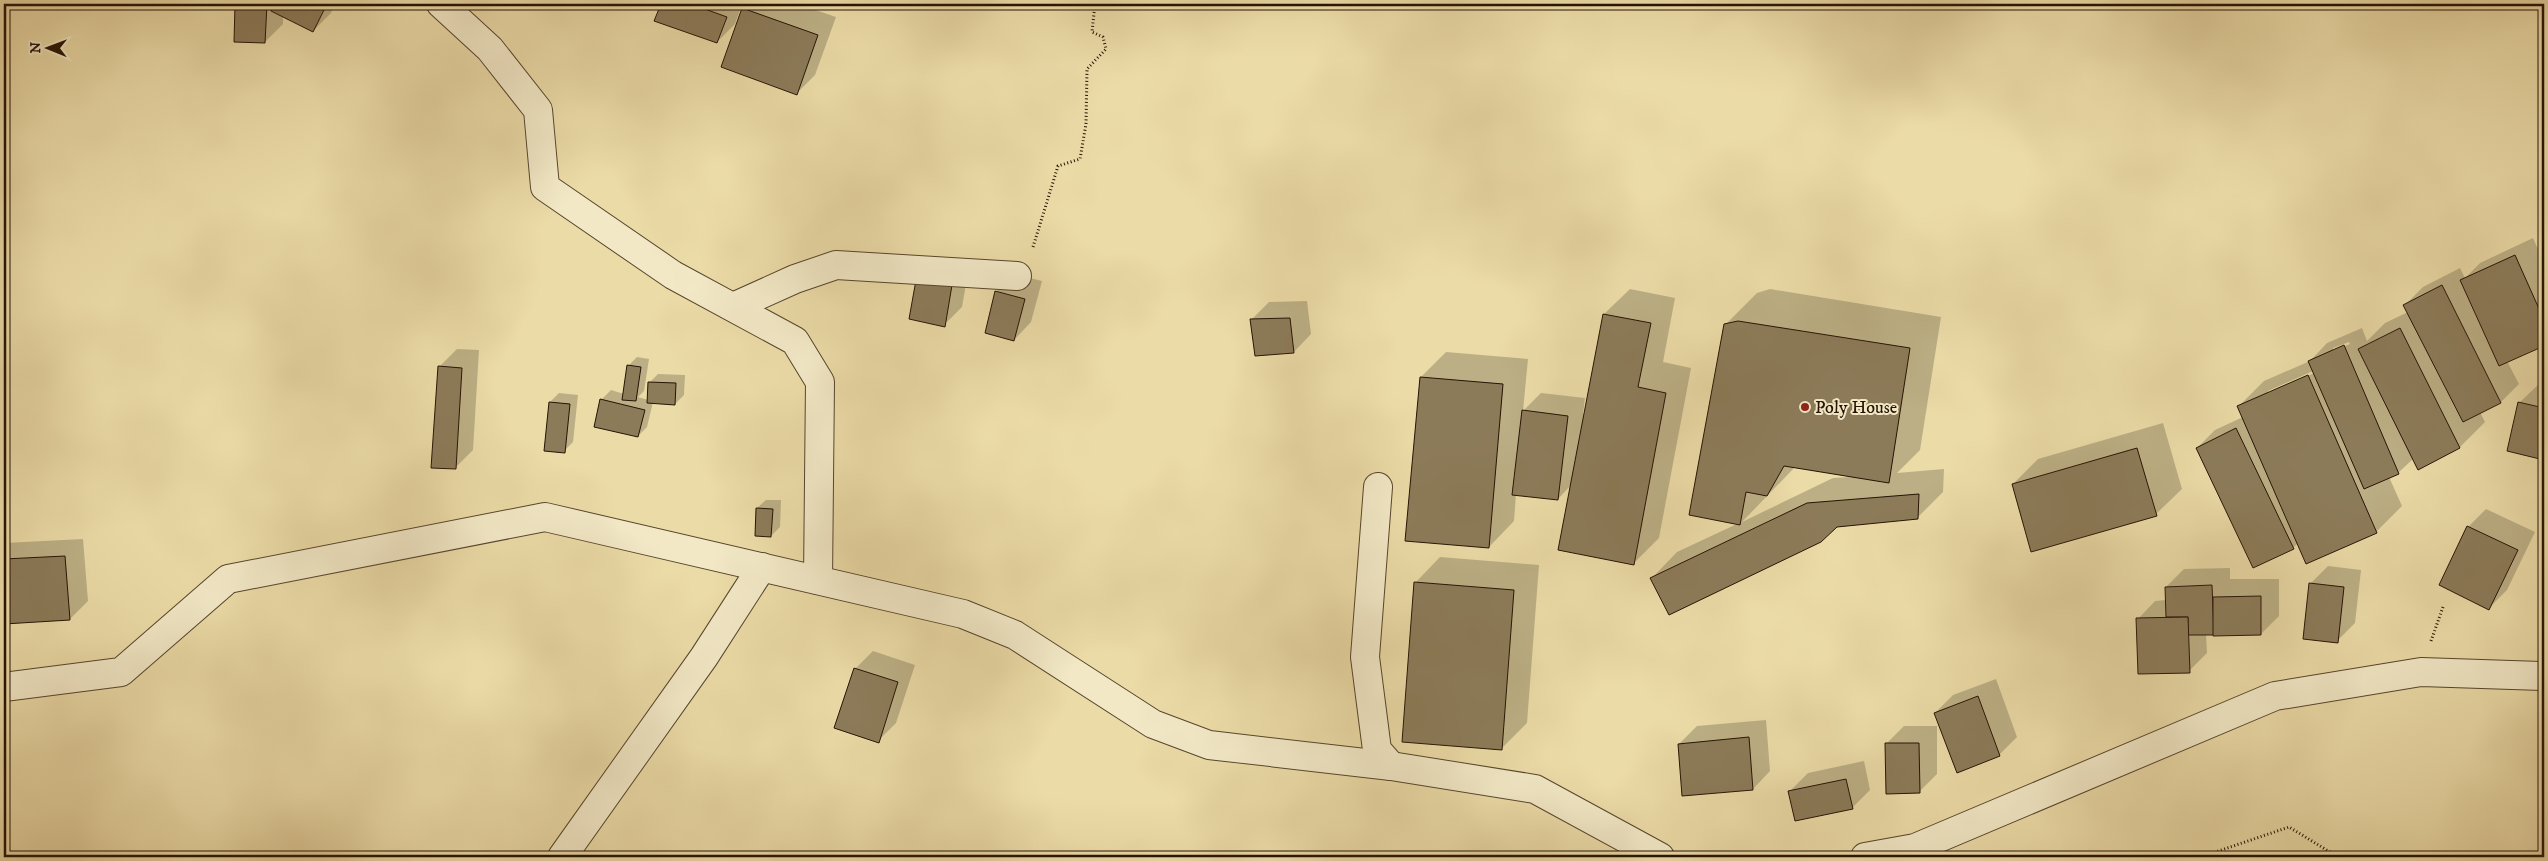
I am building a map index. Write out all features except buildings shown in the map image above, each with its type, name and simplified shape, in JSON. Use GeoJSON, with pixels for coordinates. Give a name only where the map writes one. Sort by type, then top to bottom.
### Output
{"type":"FeatureCollection","features":[{"type":"Feature","properties":{"kind":"street"},"geometry":{"type":"LineString","coordinates":[[441,4],[490,49],[538,110],[544,187],[673,276],[796,341],[820,382],[818,580]]}},
{"type":"Feature","properties":{"kind":"street"},"geometry":{"type":"LineString","coordinates":[[733,307],[795,279],[836,265],[1018,276]]}},
{"type":"Feature","properties":{"kind":"street"},"geometry":{"type":"LineString","coordinates":[[1378,487],[1366,656],[1377,750],[1391,766]]}},
{"type":"Feature","properties":{"kind":"street"},"geometry":{"type":"LineString","coordinates":[[4,687],[121,672],[228,579],[545,517],[963,614],[1016,635],[1153,724],[1209,745],[1391,766],[1535,789],[1660,857]]}},
{"type":"Feature","properties":{"kind":"street"},"geometry":{"type":"LineString","coordinates":[[562,857],[704,657],[762,567]]}},
{"type":"Feature","properties":{"kind":"street"},"geometry":{"type":"LineString","coordinates":[[1865,857],[1914,848],[2275,696],[2421,672],[2544,676]]}},
{"type":"Feature","properties":{"kind":"path"},"geometry":{"type":"LineString","coordinates":[[1018,276],[1032,252],[1058,166],[1080,159],[1086,124],[1087,70],[1106,49],[1103,37],[1092,32],[1095,4]]}},
{"type":"Feature","properties":{"kind":"path"},"geometry":{"type":"LineString","coordinates":[[2201,857],[2289,827],[2338,857]]}},
{"type":"Feature","properties":{"kind":"place","name":"Poly House"},"geometry":{"type":"Point","coordinates":[1805,407]}}]}
